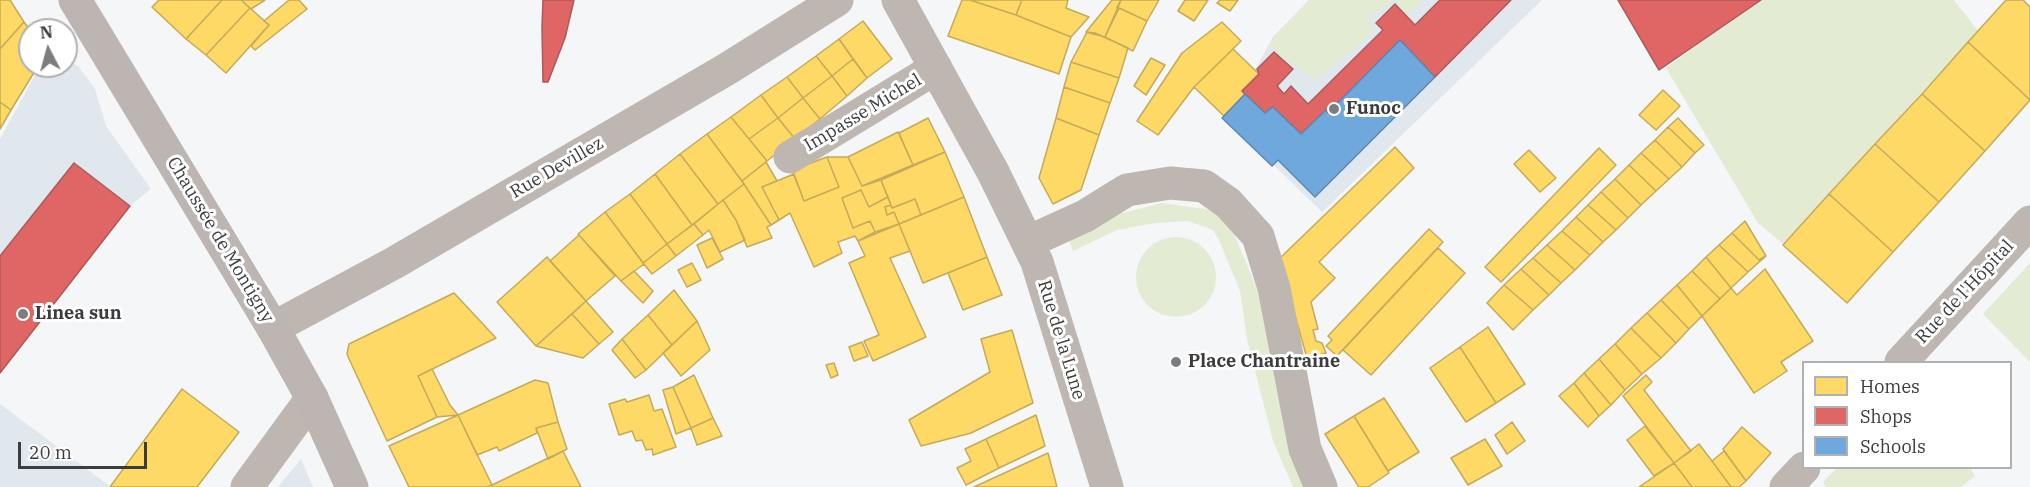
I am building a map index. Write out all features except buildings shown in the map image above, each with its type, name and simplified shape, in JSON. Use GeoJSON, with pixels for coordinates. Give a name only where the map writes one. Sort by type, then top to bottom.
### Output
{"type":"FeatureCollection","features":[{"type":"Feature","properties":{"kind":"main road","name":"Chaussée de Montigny"},"geometry":{"type":"LineString","coordinates":[[75,0],[273,328],[312,398],[352,487]]}},
{"type":"Feature","properties":{"kind":"street","name":"Rue Devillez"},"geometry":{"type":"LineString","coordinates":[[273,328],[394,263],[727,69],[837,0]]}},
{"type":"Feature","properties":{"kind":"street"},"geometry":{"type":"LineString","coordinates":[[898,0],[936,68]]}},
{"type":"Feature","properties":{"kind":"street","name":"Impasse Michel"},"geometry":{"type":"LineString","coordinates":[[790,158],[936,68]]}},
{"type":"Feature","properties":{"kind":"street","name":"Rue de la Lune"},"geometry":{"type":"LineString","coordinates":[[936,68],[1005,196],[1037,262],[1107,487]]}},
{"type":"Feature","properties":{"kind":"street"},"geometry":{"type":"LineString","coordinates":[[1028,242],[1085,216],[1127,190],[1170,183],[1204,186],[1228,203],[1258,236],[1274,288],[1305,448],[1321,487]]}},
{"type":"Feature","properties":{"kind":"street","name":"Rue de l'Hôpital"},"geometry":{"type":"LineString","coordinates":[[1902,361],[2030,222]]}},
{"type":"Feature","properties":{"kind":"street"},"geometry":{"type":"LineString","coordinates":[[247,487],[312,398]]}},
{"type":"Feature","properties":{"kind":"street"},"geometry":{"type":"LineString","coordinates":[[1786,487],[1803,469]]}},
{"type":"Feature","properties":{"kind":"shaded area"},"geometry":{"type":"Polygon","coordinates":[[[1309,0],[1542,0],[1322,212],[1219,112],[1257,66],[1273,37],[1309,0]]]}},
{"type":"Feature","properties":{"kind":"shaded area"},"geometry":{"type":"Polygon","coordinates":[[[78,66],[95,89],[106,126],[151,189],[130,206],[0,373],[0,139],[33,78],[78,78],[78,66]]]}},
{"type":"Feature","properties":{"kind":"shaded area"},"geometry":{"type":"Polygon","coordinates":[[[0,404],[111,487],[0,487],[0,404]]]}},
{"type":"Feature","properties":{"kind":"shaded area"},"geometry":{"type":"Polygon","coordinates":[[[301,459],[313,487],[278,487],[301,459]]]}},
{"type":"Feature","properties":{"kind":"green space"},"geometry":{"type":"Polygon","coordinates":[[[1309,0],[1394,0],[1367,18],[1374,32],[1315,80],[1268,46],[1273,37],[1309,0]]]}},
{"type":"Feature","properties":{"kind":"green space"},"geometry":{"type":"Polygon","coordinates":[[[1394,0],[1424,0],[1407,15],[1394,0]]]}},
{"type":"Feature","properties":{"kind":"green space"},"geometry":{"type":"Polygon","coordinates":[[[1757,0],[1954,0],[1978,31],[1783,244],[1758,223],[1666,68],[1757,0]]]}},
{"type":"Feature","properties":{"kind":"green space"},"geometry":{"type":"Polygon","coordinates":[[[1162,203],[1225,212],[1257,289],[1311,487],[1293,487],[1273,441],[1247,339],[1240,291],[1213,230],[1188,221],[1156,223],[1117,230],[1073,251],[1067,235],[1123,213],[1162,203]]]}},
{"type":"Feature","properties":{"kind":"green space"},"geometry":{"type":"Polygon","coordinates":[[[1176,237],[1191,240],[1204,249],[1213,262],[1216,277],[1213,292],[1204,305],[1191,314],[1176,317],[1161,314],[1148,305],[1139,292],[1136,277],[1139,262],[1148,249],[1161,240],[1176,237]]]}},
{"type":"Feature","properties":{"kind":"green space"},"geometry":{"type":"Polygon","coordinates":[[[2030,263],[2030,362],[1983,314],[2030,263]]]}},
{"type":"Feature","properties":{"kind":"green space"},"geometry":{"type":"Polygon","coordinates":[[[1836,469],[1971,469],[1975,476],[1961,487],[1826,487],[1823,482],[1836,469]]]}},
{"type":"Feature","properties":{"kind":"place","name":"Funoc"},"geometry":{"type":"Point","coordinates":[1334,109]}},
{"type":"Feature","properties":{"kind":"place","name":"Linea sun"},"geometry":{"type":"Point","coordinates":[23,314]}},
{"type":"Feature","properties":{"kind":"place","name":"Place Chantraine"},"geometry":{"type":"Point","coordinates":[1176,362]}}]}
